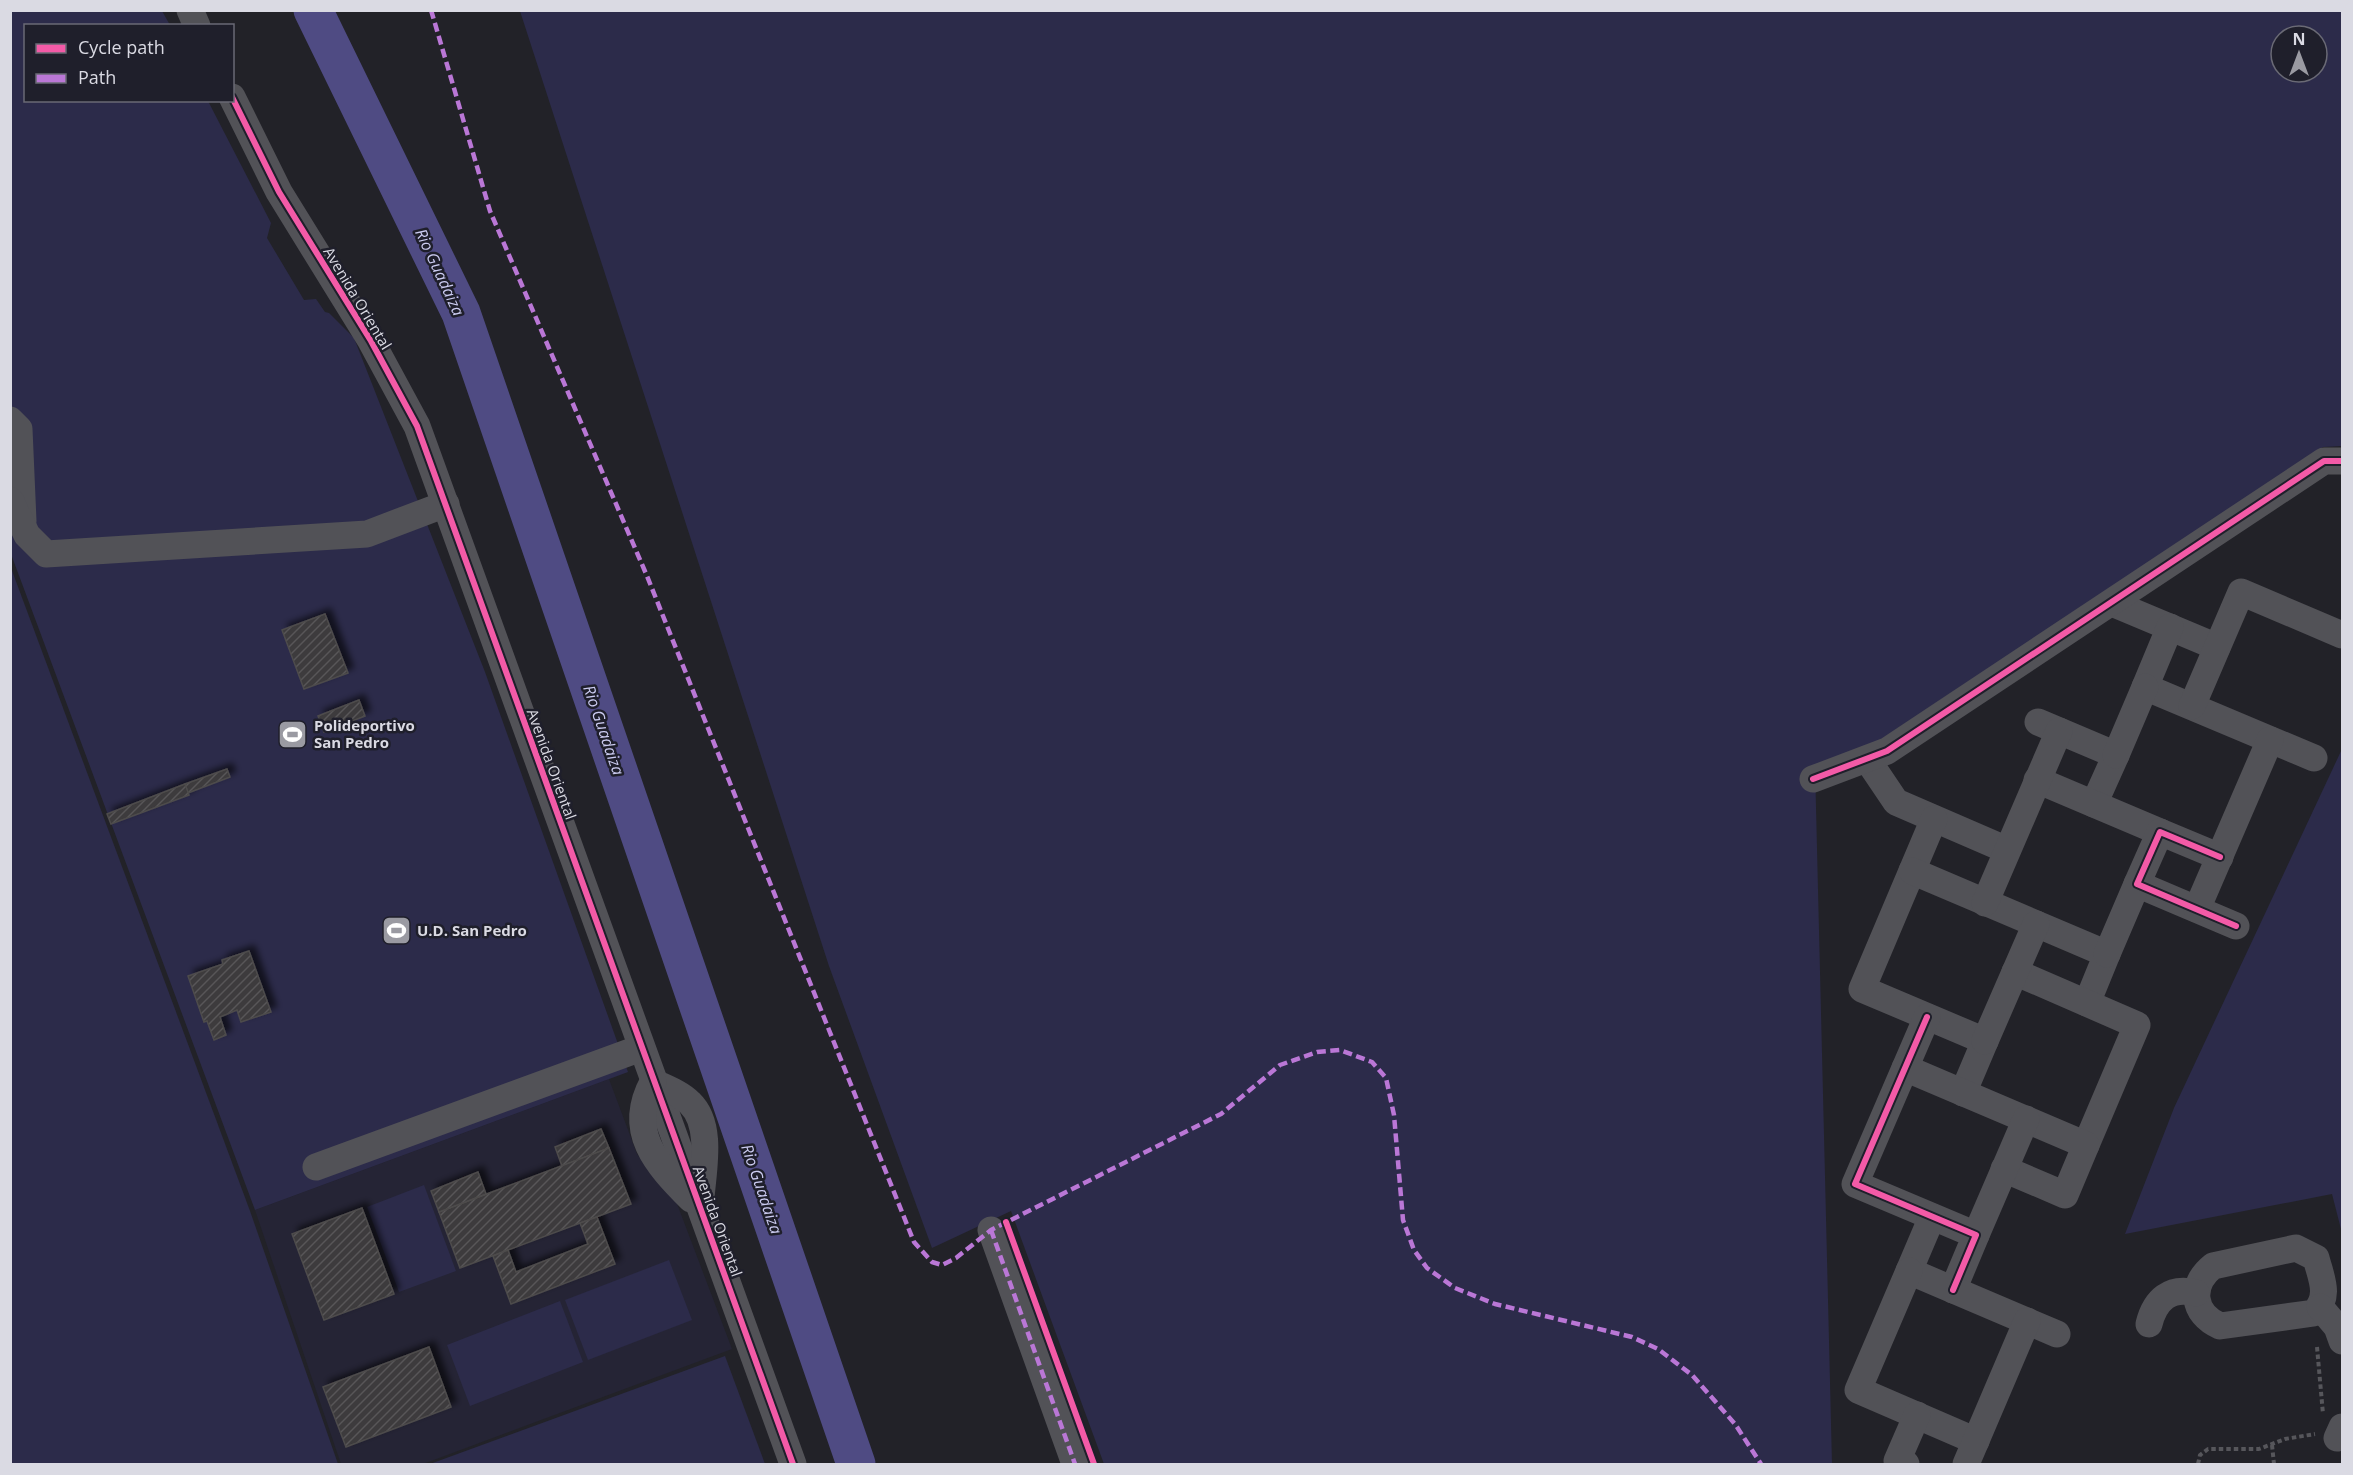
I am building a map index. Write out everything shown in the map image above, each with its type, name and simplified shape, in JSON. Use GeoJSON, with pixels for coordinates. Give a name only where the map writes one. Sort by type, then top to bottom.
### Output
{"type":"FeatureCollection","features":[{"type":"Feature","properties":{"kind":"street"},"geometry":{"type":"LineString","coordinates":[[190,10],[196,24]]}},
{"type":"Feature","properties":{"kind":"street","name":"Avenida Oriental"},"geometry":{"type":"LineString","coordinates":[[234,101],[279,192],[371,340],[417,426],[793,1464]]}},
{"type":"Feature","properties":{"kind":"street"},"geometry":{"type":"LineString","coordinates":[[10,420],[19,429],[17,511],[35,546],[46,554],[367,534],[446,504]]}},
{"type":"Feature","properties":{"kind":"street"},"geometry":{"type":"LineString","coordinates":[[1813,779],[1887,751],[2324,461],[2343,461]]}},
{"type":"Feature","properties":{"kind":"street"},"geometry":{"type":"LineString","coordinates":[[2192,706],[2241,592],[2343,635]]}},
{"type":"Feature","properties":{"kind":"street"},"geometry":{"type":"LineString","coordinates":[[2112,603],[2217,647]]}},
{"type":"Feature","properties":{"kind":"street"},"geometry":{"type":"LineString","coordinates":[[2094,804],[2170,627]]}},
{"type":"Feature","properties":{"kind":"street"},"geometry":{"type":"LineString","coordinates":[[2145,687],[2314,758]]}},
{"type":"Feature","properties":{"kind":"street"},"geometry":{"type":"LineString","coordinates":[[1985,903],[2037,780],[2048,726],[2116,755]]}},
{"type":"Feature","properties":{"kind":"street"},"geometry":{"type":"LineString","coordinates":[[2197,909],[2270,740]]}},
{"type":"Feature","properties":{"kind":"street"},"geometry":{"type":"LineString","coordinates":[[1867,759],[1896,802],[2007,850]]}},
{"type":"Feature","properties":{"kind":"street"},"geometry":{"type":"LineString","coordinates":[[2037,780],[2220,857]]}},
{"type":"Feature","properties":{"kind":"street"},"geometry":{"type":"LineString","coordinates":[[1934,819],[1862,988],[1985,1041]]}},
{"type":"Feature","properties":{"kind":"street"},"geometry":{"type":"LineString","coordinates":[[2086,1003],[2160,832]]}},
{"type":"Feature","properties":{"kind":"street"},"geometry":{"type":"LineString","coordinates":[[1912,871],[2107,954]]}},
{"type":"Feature","properties":{"kind":"street"},"geometry":{"type":"LineString","coordinates":[[2137,884],[2236,926]]}},
{"type":"Feature","properties":{"kind":"street"},"geometry":{"type":"LineString","coordinates":[[1963,1093],[2036,924]]}},
{"type":"Feature","properties":{"kind":"street"},"geometry":{"type":"LineString","coordinates":[[2004,1169],[2065,1195],[2137,1024],[2015,972]]}},
{"type":"Feature","properties":{"kind":"street"},"geometry":{"type":"LineString","coordinates":[[1927,1017],[1855,1184],[1976,1235]]}},
{"type":"Feature","properties":{"kind":"street"},"geometry":{"type":"LineString","coordinates":[[316,1167],[641,1048]]}},
{"type":"Feature","properties":{"kind":"street"},"geometry":{"type":"LineString","coordinates":[[1905,1068],[2086,1145]]}},
{"type":"Feature","properties":{"kind":"street"},"geometry":{"type":"LineString","coordinates":[[1953,1290],[2026,1119]]}},
{"type":"Feature","properties":{"kind":"street"},"geometry":{"type":"LineString","coordinates":[[1932,1217],[1858,1390],[1917,1415],[1971,1452],[2027,1321]]}},
{"type":"Feature","properties":{"kind":"street"},"geometry":{"type":"LineString","coordinates":[[991,1230],[1075,1464]]}},
{"type":"Feature","properties":{"kind":"street"},"geometry":{"type":"LineString","coordinates":[[2317,1310],[2325,1290],[2316,1258],[2296,1248],[2213,1266],[2204,1273],[2196,1293],[2202,1314],[2220,1326],[2317,1310],[2337,1327],[2343,1341]]}},
{"type":"Feature","properties":{"kind":"street"},"geometry":{"type":"LineString","coordinates":[[1909,1271],[2057,1334]]}},
{"type":"Feature","properties":{"kind":"street"},"geometry":{"type":"LineString","coordinates":[[2150,1324],[2153,1310],[2168,1294],[2177,1291],[2196,1293]]}},
{"type":"Feature","properties":{"kind":"street"},"geometry":{"type":"LineString","coordinates":[[1906,1464],[1898,1461],[1917,1415]]}},
{"type":"Feature","properties":{"kind":"path"},"geometry":{"type":"LineString","coordinates":[[2198,1464],[2204,1451],[2212,1447],[2259,1449],[2285,1439],[2331,1430],[2317,1310]]}},
{"type":"Feature","properties":{"kind":"path"},"geometry":{"type":"LineString","coordinates":[[2272,1445],[2274,1464]]}},
{"type":"Feature","properties":{"kind":"shaded area","name":"Polideportivo San Pedro"},"geometry":{"type":"Polygon","coordinates":[[[11,11],[162,11],[169,24],[24,24],[24,102],[209,102],[271,223],[267,238],[304,300],[316,299],[325,312],[329,313],[354,338],[485,672],[628,1072],[255,1210],[11,554],[11,11]]]}},
{"type":"Feature","properties":{"kind":"shaded area"},"geometry":{"type":"Polygon","coordinates":[[[520,11],[2342,11],[2342,446],[2323,447],[1871,746],[1815,766],[1832,1464],[1104,1464],[1011,1211],[932,1248],[829,966],[520,11]]]}},
{"type":"Feature","properties":{"kind":"shaded area"},"geometry":{"type":"Polygon","coordinates":[[[11,568],[250,1211],[338,1464],[11,1464],[11,568]]]}},
{"type":"Feature","properties":{"kind":"shaded area"},"geometry":{"type":"Polygon","coordinates":[[[2342,749],[2342,1233],[2332,1194],[2125,1234],[2174,1108],[2342,749]]]}},
{"type":"Feature","properties":{"kind":"shaded area"},"geometry":{"type":"Polygon","coordinates":[[[609,1079],[637,1154],[676,1201],[732,1349],[423,1464],[341,1464],[255,1210],[609,1079]]]}},
{"type":"Feature","properties":{"kind":"shaded area"},"geometry":{"type":"Polygon","coordinates":[[[424,1185],[456,1271],[399,1292],[367,1207],[424,1185]]]}},
{"type":"Feature","properties":{"kind":"shaded area"},"geometry":{"type":"Polygon","coordinates":[[[669,1260],[692,1320],[588,1360],[565,1300],[669,1260]]]}},
{"type":"Feature","properties":{"kind":"shaded area"},"geometry":{"type":"Polygon","coordinates":[[[560,1301],[583,1362],[470,1406],[447,1345],[560,1301]]]}},
{"type":"Feature","properties":{"kind":"shaded area"},"geometry":{"type":"Polygon","coordinates":[[[725,1356],[765,1464],[430,1464],[725,1356]]]}},
{"type":"Feature","properties":{"kind":"building"},"geometry":{"type":"Polygon","coordinates":[[[325,614],[348,673],[304,689],[282,630],[325,614]]]}},
{"type":"Feature","properties":{"kind":"building"},"geometry":{"type":"Polygon","coordinates":[[[359,700],[365,716],[324,732],[318,716],[359,700]]]}},
{"type":"Feature","properties":{"kind":"building"},"geometry":{"type":"Polygon","coordinates":[[[227,769],[230,777],[188,793],[185,784],[227,769]]]}},
{"type":"Feature","properties":{"kind":"building"},"geometry":{"type":"Polygon","coordinates":[[[185,784],[189,795],[111,824],[107,814],[185,784]]]}},
{"type":"Feature","properties":{"kind":"building"},"geometry":{"type":"Polygon","coordinates":[[[249,951],[271,1012],[241,1022],[237,1010],[220,1017],[226,1035],[214,1040],[207,1021],[204,1022],[188,976],[223,964],[222,960],[249,951]]]}},
{"type":"Feature","properties":{"kind":"building"},"geometry":{"type":"Polygon","coordinates":[[[601,1129],[609,1148],[562,1166],[555,1147],[601,1129]]]}},
{"type":"Feature","properties":{"kind":"building"},"geometry":{"type":"Polygon","coordinates":[[[609,1148],[631,1204],[460,1268],[439,1212],[609,1148]]]}},
{"type":"Feature","properties":{"kind":"building"},"geometry":{"type":"Polygon","coordinates":[[[478,1172],[486,1194],[439,1212],[431,1191],[478,1172]]]}},
{"type":"Feature","properties":{"kind":"building"},"geometry":{"type":"Polygon","coordinates":[[[362,1208],[394,1294],[324,1320],[292,1234],[362,1208]]]}},
{"type":"Feature","properties":{"kind":"building"},"geometry":{"type":"Polygon","coordinates":[[[597,1217],[615,1264],[511,1304],[493,1256],[508,1250],[516,1272],[588,1244],[580,1223],[597,1217]]]}},
{"type":"Feature","properties":{"kind":"building"},"geometry":{"type":"Polygon","coordinates":[[[429,1347],[451,1407],[346,1447],[323,1387],[429,1347]]]}},
{"type":"Feature","properties":{"kind":"waterway","name":"Rio Guadaiza"},"geometry":{"type":"LineString","coordinates":[[313,10],[461,313],[856,1464]]}},
{"type":"Feature","properties":{"kind":"marked path"},"geometry":{"type":"LineString","coordinates":[[431,10],[490,211],[647,576],[914,1242],[932,1262],[942,1265],[956,1258],[991,1230],[1221,1114],[1280,1065],[1317,1052],[1340,1050],[1372,1062],[1386,1078],[1394,1115],[1403,1220],[1414,1250],[1427,1268],[1455,1288],[1495,1304],[1632,1337],[1658,1349],[1692,1375],[1735,1424],[1761,1464]]}},
{"type":"Feature","properties":{"kind":"marked path"},"geometry":{"type":"LineString","coordinates":[[991,1230],[1075,1464]]}},
{"type":"Feature","properties":{"kind":"cycle path"},"geometry":{"type":"LineString","coordinates":[[234,101],[279,192],[371,341],[417,426],[793,1464]]}},
{"type":"Feature","properties":{"kind":"cycle path"},"geometry":{"type":"LineString","coordinates":[[1813,779],[1887,751],[2324,461],[2342,461]]}},
{"type":"Feature","properties":{"kind":"cycle path"},"geometry":{"type":"LineString","coordinates":[[2220,857],[2160,832],[2137,884],[2236,926]]}},
{"type":"Feature","properties":{"kind":"cycle path"},"geometry":{"type":"LineString","coordinates":[[1927,1017],[1855,1184],[1976,1235],[1953,1290]]}},
{"type":"Feature","properties":{"kind":"cycle path"},"geometry":{"type":"LineString","coordinates":[[1006,1222],[1094,1464]]}},
{"type":"Feature","properties":{"kind":"place","name":"Polideportivo San Pedro"},"geometry":{"type":"Point","coordinates":[293,734]}},
{"type":"Feature","properties":{"kind":"place","name":"U.D. San Pedro"},"geometry":{"type":"Point","coordinates":[396,930]}}]}
